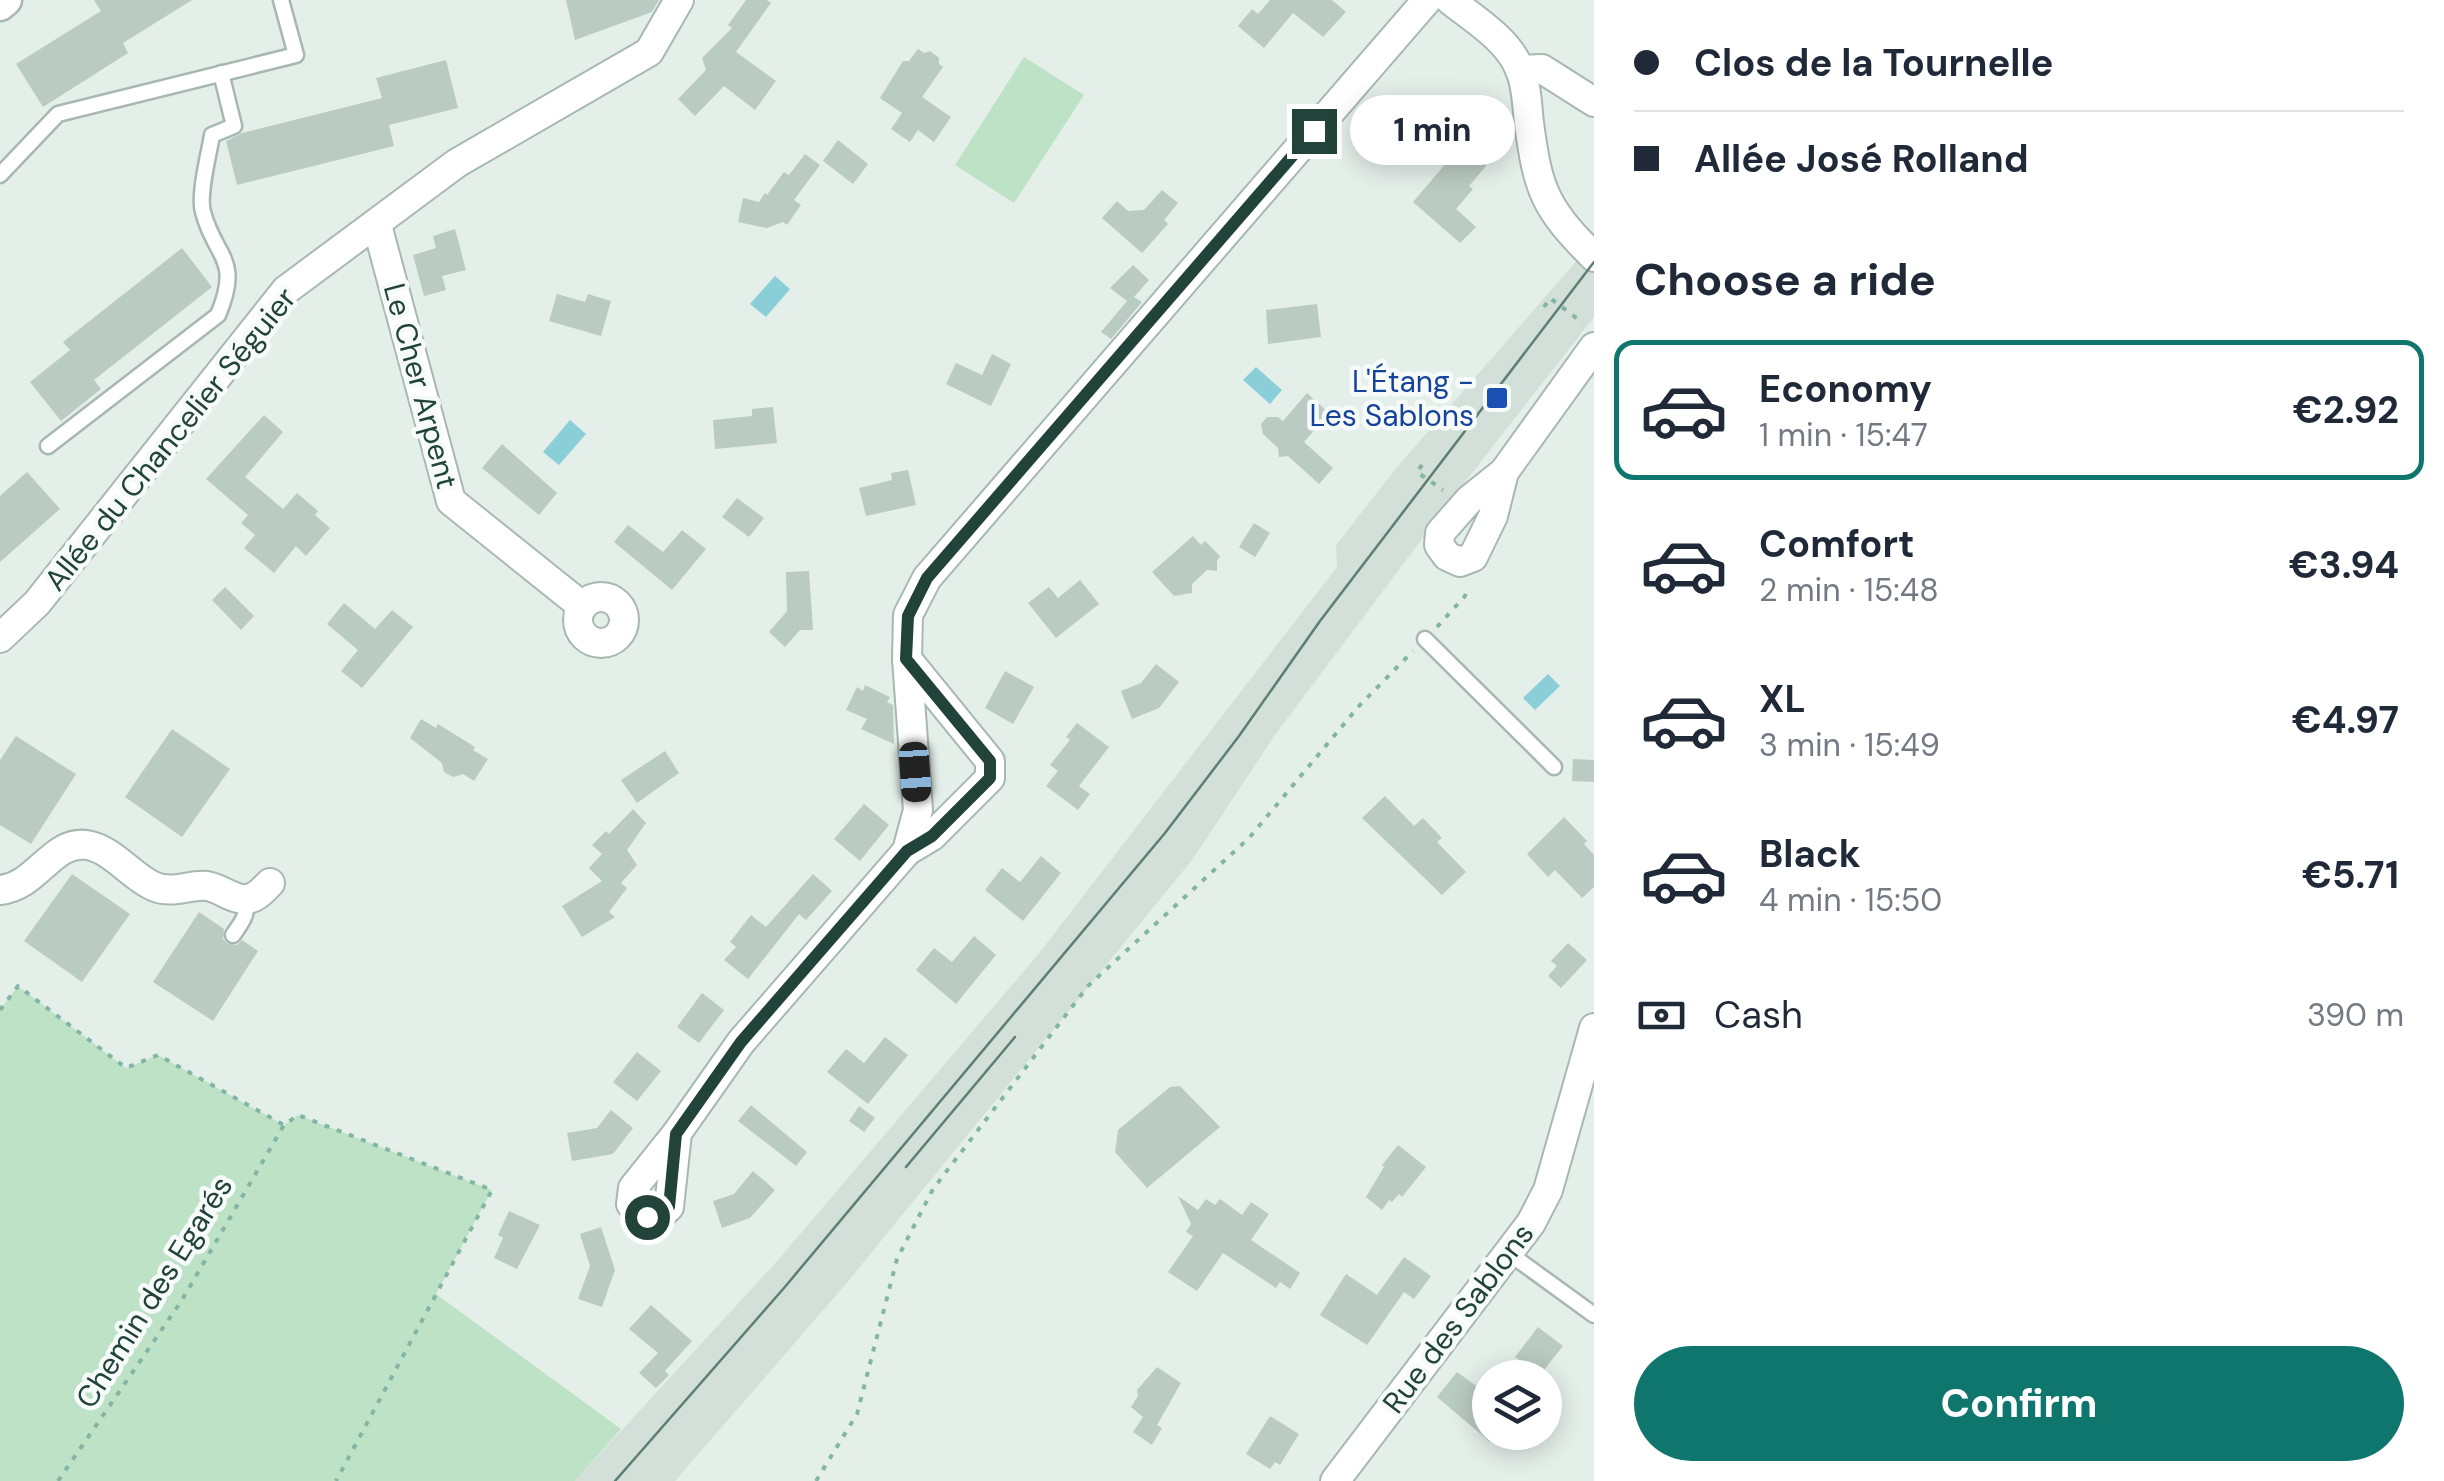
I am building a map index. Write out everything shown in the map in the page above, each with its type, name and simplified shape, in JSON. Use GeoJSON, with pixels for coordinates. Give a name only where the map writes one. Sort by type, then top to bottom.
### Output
{"type":"FeatureCollection","features":[{"type":"Feature","properties":{"kind":"street"},"geometry":{"type":"LineString","coordinates":[[0,5],[6,0]]}},
{"type":"Feature","properties":{"kind":"street","name":"Allée du Chancelier Séguier"},"geometry":{"type":"LineString","coordinates":[[0,638],[37,603],[112,512],[286,290],[458,163],[649,52],[679,0]]}},
{"type":"Feature","properties":{"kind":"street"},"geometry":{"type":"LineString","coordinates":[[907,851],[918,810],[906,659],[908,616],[927,578],[1426,0]]}},
{"type":"Feature","properties":{"kind":"street"},"geometry":{"type":"LineString","coordinates":[[1450,0],[1505,45],[1520,70],[1543,196],[1560,223],[1594,257]]}},
{"type":"Feature","properties":{"kind":"street"},"geometry":{"type":"LineString","coordinates":[[1520,70],[1542,69],[1594,102]]}},
{"type":"Feature","properties":{"kind":"street","name":"Le Cher Arpent"},"geometry":{"type":"LineString","coordinates":[[377,224],[451,501],[582,606]]}},
{"type":"Feature","properties":{"kind":"street"},"geometry":{"type":"LineString","coordinates":[[1467,559],[1460,562],[1447,556],[1439,545],[1440,533],[1468,500],[1504,472],[1583,331]]}},
{"type":"Feature","properties":{"kind":"street"},"geometry":{"type":"LineString","coordinates":[[676,1134],[741,1042],[907,851],[932,836],[990,778],[990,761],[906,659]]}},
{"type":"Feature","properties":{"kind":"street"},"geometry":{"type":"LineString","coordinates":[[0,890],[21,885],[60,850],[82,844],[102,851],[156,888],[181,890],[205,886],[244,900],[256,897],[270,883]]}},
{"type":"Feature","properties":{"kind":"street","name":"Rue des Sablons"},"geometry":{"type":"LineString","coordinates":[[1336,1481],[1510,1254],[1548,1190],[1594,1028]]}},
{"type":"Feature","properties":{"kind":"lane"},"geometry":{"type":"LineString","coordinates":[[0,175],[58,114],[296,55],[281,0]]}},
{"type":"Feature","properties":{"kind":"lane"},"geometry":{"type":"LineString","coordinates":[[48,446],[218,314],[227,293],[226,261],[202,210],[212,134],[234,126],[221,73]]}},
{"type":"Feature","properties":{"kind":"lane"},"geometry":{"type":"LineString","coordinates":[[1426,639],[1554,766]]}},
{"type":"Feature","properties":{"kind":"lane"},"geometry":{"type":"LineString","coordinates":[[233,935],[245,918],[244,900]]}},
{"type":"Feature","properties":{"kind":"lane"},"geometry":{"type":"LineString","coordinates":[[1510,1254],[1594,1315]]}},
{"type":"Feature","properties":{"kind":"path"},"geometry":{"type":"LineString","coordinates":[[1544,307],[1550,298],[1583,331]]}},
{"type":"Feature","properties":{"kind":"path"},"geometry":{"type":"LineString","coordinates":[[1422,465],[1417,472],[1448,493],[1452,487]]}},
{"type":"Feature","properties":{"kind":"path"},"geometry":{"type":"LineString","coordinates":[[816,1481],[856,1414],[897,1259],[932,1189],[1088,986],[1249,838],[1359,706],[1465,596],[1467,559]]}},
{"type":"Feature","properties":{"kind":"path"},"geometry":{"type":"LineString","coordinates":[[0,1010],[18,986],[126,1068],[158,1054],[284,1125],[298,1114],[492,1190],[336,1481]]}},
{"type":"Feature","properties":{"kind":"path","name":"Chemin des Egarés"},"geometry":{"type":"LineString","coordinates":[[58,1481],[182,1300],[284,1125]]}},
{"type":"Feature","properties":{"kind":"shaded area"},"geometry":{"type":"Polygon","coordinates":[[[1594,241],[1594,317],[1275,735],[1192,860],[845,1285],[675,1481],[575,1481],[779,1259],[1040,952],[1337,567],[1336,545],[1398,466],[1594,241]]]}},
{"type":"Feature","properties":{"kind":"green space"},"geometry":{"type":"Polygon","coordinates":[[[1024,57],[1084,95],[1014,203],[955,165],[1024,57]]]}},
{"type":"Feature","properties":{"kind":"green space"},"geometry":{"type":"Polygon","coordinates":[[[18,986],[126,1068],[158,1055],[284,1125],[298,1115],[492,1190],[436,1294],[621,1429],[575,1481],[0,1481],[0,1010],[18,986]]]}},
{"type":"Feature","properties":{"kind":"water"},"geometry":{"type":"Polygon","coordinates":[[[775,276],[790,289],[766,317],[750,304],[775,276]]]}},
{"type":"Feature","properties":{"kind":"water"},"geometry":{"type":"Polygon","coordinates":[[[1256,367],[1282,390],[1270,404],[1243,380],[1256,367]]]}},
{"type":"Feature","properties":{"kind":"water"},"geometry":{"type":"Polygon","coordinates":[[[570,420],[586,434],[559,465],[543,452],[570,420]]]}},
{"type":"Feature","properties":{"kind":"water"},"geometry":{"type":"Polygon","coordinates":[[[1548,674],[1560,686],[1535,710],[1523,698],[1548,674]]]}},
{"type":"Feature","properties":{"kind":"building"},"geometry":{"type":"Polygon","coordinates":[[[94,0],[192,0],[123,43],[128,53],[43,107],[16,64],[101,11],[94,0]]]}},
{"type":"Feature","properties":{"kind":"building"},"geometry":{"type":"Polygon","coordinates":[[[566,0],[659,0],[652,12],[575,40],[566,0]]]}},
{"type":"Feature","properties":{"kind":"building"},"geometry":{"type":"Polygon","coordinates":[[[746,0],[771,3],[736,52],[776,81],[755,110],[724,86],[695,116],[678,99],[706,70],[702,58],[732,28],[728,25],[746,0]]]}},
{"type":"Feature","properties":{"kind":"building"},"geometry":{"type":"Polygon","coordinates":[[[1270,0],[1332,0],[1346,12],[1323,37],[1293,13],[1264,48],[1238,26],[1252,9],[1258,14],[1270,0]]]}},
{"type":"Feature","properties":{"kind":"building"},"geometry":{"type":"Polygon","coordinates":[[[918,49],[930,51],[943,67],[922,97],[951,117],[934,142],[918,130],[910,142],[891,129],[902,113],[880,98],[903,61],[909,61],[918,49]]]}},
{"type":"Feature","properties":{"kind":"building"},"geometry":{"type":"Polygon","coordinates":[[[446,60],[458,108],[389,125],[394,146],[237,185],[226,141],[242,133],[382,98],[376,78],[446,60]]]}},
{"type":"Feature","properties":{"kind":"building"},"geometry":{"type":"Polygon","coordinates":[[[1479,118],[1486,166],[1456,209],[1476,227],[1460,243],[1413,202],[1460,147],[1455,122],[1479,118]]]}},
{"type":"Feature","properties":{"kind":"building"},"geometry":{"type":"Polygon","coordinates":[[[838,140],[868,164],[853,184],[823,161],[838,140]]]}},
{"type":"Feature","properties":{"kind":"building"},"geometry":{"type":"Polygon","coordinates":[[[805,154],[820,165],[794,200],[801,205],[787,225],[783,222],[767,228],[738,222],[743,198],[759,202],[805,154]]]}},
{"type":"Feature","properties":{"kind":"building"},"geometry":{"type":"Polygon","coordinates":[[[1162,190],[1178,203],[1164,220],[1168,224],[1142,253],[1102,218],[1117,201],[1128,211],[1144,210],[1162,190]]]}},
{"type":"Feature","properties":{"kind":"building"},"geometry":{"type":"Polygon","coordinates":[[[455,229],[466,270],[442,276],[446,290],[424,296],[413,255],[436,248],[433,236],[455,229]]]}},
{"type":"Feature","properties":{"kind":"building"},"geometry":{"type":"Polygon","coordinates":[[[182,248],[212,287],[94,380],[101,389],[61,421],[30,382],[70,350],[63,342],[182,248]]]}},
{"type":"Feature","properties":{"kind":"building"},"geometry":{"type":"Polygon","coordinates":[[[1133,265],[1149,280],[1134,297],[1142,302],[1111,339],[1101,332],[1127,301],[1110,288],[1133,265]]]}},
{"type":"Feature","properties":{"kind":"building"},"geometry":{"type":"Polygon","coordinates":[[[557,294],[585,302],[588,294],[611,301],[601,336],[549,321],[557,294]]]}},
{"type":"Feature","properties":{"kind":"building"},"geometry":{"type":"Polygon","coordinates":[[[1317,304],[1321,337],[1268,344],[1266,310],[1317,304]]]}},
{"type":"Feature","properties":{"kind":"building"},"geometry":{"type":"Polygon","coordinates":[[[992,354],[1011,364],[991,406],[946,384],[956,363],[982,375],[992,354]]]}},
{"type":"Feature","properties":{"kind":"building"},"geometry":{"type":"Polygon","coordinates":[[[1307,393],[1329,413],[1304,442],[1333,468],[1319,484],[1288,456],[1279,457],[1278,448],[1263,434],[1261,424],[1267,417],[1283,421],[1307,393]]]}},
{"type":"Feature","properties":{"kind":"building"},"geometry":{"type":"Polygon","coordinates":[[[773,407],[777,443],[715,449],[713,420],[752,416],[752,409],[773,407]]]}},
{"type":"Feature","properties":{"kind":"building"},"geometry":{"type":"Polygon","coordinates":[[[264,415],[283,432],[245,477],[283,509],[297,493],[330,528],[306,556],[296,546],[274,573],[244,548],[255,535],[241,523],[248,515],[206,479],[264,415]]]}},
{"type":"Feature","properties":{"kind":"building"},"geometry":{"type":"Polygon","coordinates":[[[502,444],[557,493],[539,515],[482,468],[502,444]]]}},
{"type":"Feature","properties":{"kind":"building"},"geometry":{"type":"Polygon","coordinates":[[[908,470],[916,505],[866,516],[859,488],[892,480],[891,473],[908,470]]]}},
{"type":"Feature","properties":{"kind":"building"},"geometry":{"type":"Polygon","coordinates":[[[27,472],[60,509],[0,562],[0,496],[27,472]]]}},
{"type":"Feature","properties":{"kind":"building"},"geometry":{"type":"Polygon","coordinates":[[[737,498],[764,518],[749,537],[722,517],[737,498]]]}},
{"type":"Feature","properties":{"kind":"building"},"geometry":{"type":"Polygon","coordinates":[[[1254,523],[1270,533],[1255,557],[1239,547],[1254,523]]]}},
{"type":"Feature","properties":{"kind":"building"},"geometry":{"type":"Polygon","coordinates":[[[628,525],[663,552],[682,530],[706,549],[672,590],[614,542],[628,525]]]}},
{"type":"Feature","properties":{"kind":"building"},"geometry":{"type":"Polygon","coordinates":[[[1193,536],[1201,545],[1205,541],[1220,556],[1217,571],[1207,570],[1192,584],[1192,593],[1174,596],[1152,572],[1193,536]]]}},
{"type":"Feature","properties":{"kind":"building"},"geometry":{"type":"Polygon","coordinates":[[[809,571],[813,630],[800,630],[785,647],[769,632],[787,611],[786,572],[809,571]]]}},
{"type":"Feature","properties":{"kind":"building"},"geometry":{"type":"Polygon","coordinates":[[[1080,580],[1099,604],[1056,638],[1028,603],[1049,587],[1058,598],[1080,580]]]}},
{"type":"Feature","properties":{"kind":"building"},"geometry":{"type":"Polygon","coordinates":[[[225,587],[254,616],[241,630],[212,600],[225,587]]]}},
{"type":"Feature","properties":{"kind":"building"},"geometry":{"type":"Polygon","coordinates":[[[344,603],[375,629],[392,610],[413,627],[362,688],[341,671],[358,650],[327,624],[344,603]]]}},
{"type":"Feature","properties":{"kind":"building"},"geometry":{"type":"Polygon","coordinates":[[[1156,664],[1179,682],[1159,708],[1132,719],[1121,691],[1141,683],[1156,664]]]}},
{"type":"Feature","properties":{"kind":"building"},"geometry":{"type":"Polygon","coordinates":[[[1005,671],[1034,687],[1013,724],[985,708],[1005,671]]]}},
{"type":"Feature","properties":{"kind":"building"},"geometry":{"type":"Polygon","coordinates":[[[865,685],[890,697],[887,702],[893,705],[894,744],[861,729],[867,719],[846,710],[857,687],[863,691],[865,685]]]}},
{"type":"Feature","properties":{"kind":"building"},"geometry":{"type":"Polygon","coordinates":[[[421,719],[436,728],[438,724],[488,759],[474,781],[463,774],[453,777],[444,772],[442,763],[410,738],[421,719]]]}},
{"type":"Feature","properties":{"kind":"building"},"geometry":{"type":"Polygon","coordinates":[[[1077,723],[1109,747],[1079,786],[1090,794],[1078,810],[1046,786],[1058,771],[1050,765],[1070,740],[1066,737],[1077,723]]]}},
{"type":"Feature","properties":{"kind":"building"},"geometry":{"type":"Polygon","coordinates":[[[172,729],[230,769],[182,837],[125,797],[172,729]]]}},
{"type":"Feature","properties":{"kind":"building"},"geometry":{"type":"Polygon","coordinates":[[[16,736],[76,774],[31,844],[0,825],[0,760],[16,736]]]}},
{"type":"Feature","properties":{"kind":"building"},"geometry":{"type":"Polygon","coordinates":[[[665,751],[679,773],[637,803],[621,780],[665,751]]]}},
{"type":"Feature","properties":{"kind":"building"},"geometry":{"type":"Polygon","coordinates":[[[1573,759],[1594,760],[1594,782],[1572,781],[1573,759]]]}},
{"type":"Feature","properties":{"kind":"building"},"geometry":{"type":"Polygon","coordinates":[[[1385,796],[1414,826],[1423,818],[1442,838],[1437,842],[1466,872],[1442,895],[1362,818],[1385,796]]]}},
{"type":"Feature","properties":{"kind":"building"},"geometry":{"type":"Polygon","coordinates":[[[864,804],[889,825],[860,861],[834,839],[864,804]]]}},
{"type":"Feature","properties":{"kind":"building"},"geometry":{"type":"Polygon","coordinates":[[[633,809],[646,823],[627,850],[637,865],[621,883],[627,888],[609,912],[615,917],[582,937],[562,906],[602,881],[589,868],[602,854],[592,845],[633,809]]]}},
{"type":"Feature","properties":{"kind":"building"},"geometry":{"type":"Polygon","coordinates":[[[1564,817],[1587,841],[1584,844],[1594,855],[1594,887],[1582,898],[1555,870],[1548,877],[1527,854],[1564,817]]]}},
{"type":"Feature","properties":{"kind":"building"},"geometry":{"type":"Polygon","coordinates":[[[1041,856],[1061,873],[1023,921],[985,890],[1002,868],[1020,882],[1041,856]]]}},
{"type":"Feature","properties":{"kind":"building"},"geometry":{"type":"Polygon","coordinates":[[[72,874],[130,914],[82,982],[24,941],[72,874]]]}},
{"type":"Feature","properties":{"kind":"building"},"geometry":{"type":"Polygon","coordinates":[[[813,874],[832,891],[806,920],[799,914],[748,979],[724,960],[736,947],[730,942],[751,915],[766,927],[813,874]]]}},
{"type":"Feature","properties":{"kind":"building"},"geometry":{"type":"Polygon","coordinates":[[[199,912],[224,929],[223,939],[228,944],[237,945],[242,940],[258,951],[213,1021],[153,982],[199,912]]]}},
{"type":"Feature","properties":{"kind":"building"},"geometry":{"type":"Polygon","coordinates":[[[974,936],[996,955],[956,1004],[916,970],[934,948],[952,962],[974,936]]]}},
{"type":"Feature","properties":{"kind":"building"},"geometry":{"type":"Polygon","coordinates":[[[1568,943],[1587,960],[1561,988],[1548,976],[1557,966],[1551,961],[1568,943]]]}},
{"type":"Feature","properties":{"kind":"building"},"geometry":{"type":"Polygon","coordinates":[[[702,993],[724,1010],[699,1043],[677,1027],[702,993]]]}},
{"type":"Feature","properties":{"kind":"building"},"geometry":{"type":"Polygon","coordinates":[[[885,1037],[908,1055],[868,1104],[827,1072],[846,1049],[864,1063],[885,1037]]]}},
{"type":"Feature","properties":{"kind":"building"},"geometry":{"type":"Polygon","coordinates":[[[637,1052],[661,1071],[637,1101],[613,1082],[637,1052]]]}},
{"type":"Feature","properties":{"kind":"building"},"geometry":{"type":"Polygon","coordinates":[[[1180,1086],[1220,1127],[1147,1188],[1115,1152],[1118,1130],[1170,1087],[1180,1086]]]}},
{"type":"Feature","properties":{"kind":"building"},"geometry":{"type":"Polygon","coordinates":[[[751,1105],[807,1152],[796,1166],[738,1121],[751,1105]]]}},
{"type":"Feature","properties":{"kind":"building"},"geometry":{"type":"Polygon","coordinates":[[[859,1106],[875,1118],[864,1132],[849,1121],[859,1106]]]}},
{"type":"Feature","properties":{"kind":"building"},"geometry":{"type":"Polygon","coordinates":[[[611,1110],[633,1128],[613,1154],[572,1161],[567,1133],[597,1128],[611,1110]]]}},
{"type":"Feature","properties":{"kind":"building"},"geometry":{"type":"Polygon","coordinates":[[[1398,1145],[1426,1167],[1402,1197],[1399,1194],[1392,1202],[1389,1200],[1382,1210],[1366,1197],[1382,1165],[1398,1145]]]}},
{"type":"Feature","properties":{"kind":"building"},"geometry":{"type":"Polygon","coordinates":[[[753,1171],[775,1190],[750,1218],[722,1228],[713,1201],[734,1194],[753,1171]]]}},
{"type":"Feature","properties":{"kind":"building"},"geometry":{"type":"Polygon","coordinates":[[[1178,1196],[1198,1210],[1206,1199],[1215,1205],[1220,1199],[1242,1215],[1251,1202],[1269,1214],[1251,1240],[1300,1273],[1290,1289],[1280,1282],[1276,1288],[1223,1253],[1197,1291],[1168,1272],[1193,1236],[1186,1232],[1191,1224],[1178,1196]]]}},
{"type":"Feature","properties":{"kind":"building"},"geometry":{"type":"Polygon","coordinates":[[[509,1211],[540,1225],[517,1269],[494,1258],[503,1238],[498,1235],[509,1211]]]}},
{"type":"Feature","properties":{"kind":"building"},"geometry":{"type":"Polygon","coordinates":[[[601,1227],[615,1270],[602,1307],[578,1299],[590,1266],[580,1234],[601,1227]]]}},
{"type":"Feature","properties":{"kind":"building"},"geometry":{"type":"Polygon","coordinates":[[[1404,1257],[1431,1276],[1414,1299],[1404,1292],[1367,1345],[1320,1315],[1346,1274],[1377,1295],[1404,1257]]]}},
{"type":"Feature","properties":{"kind":"building"},"geometry":{"type":"Polygon","coordinates":[[[651,1305],[692,1341],[665,1371],[669,1375],[656,1388],[639,1373],[658,1353],[629,1329],[651,1305]]]}},
{"type":"Feature","properties":{"kind":"building"},"geometry":{"type":"Polygon","coordinates":[[[1538,1327],[1563,1346],[1552,1360],[1515,1357],[1538,1327]]]}},
{"type":"Feature","properties":{"kind":"building"},"geometry":{"type":"Polygon","coordinates":[[[1157,1367],[1181,1383],[1157,1425],[1162,1428],[1152,1445],[1133,1432],[1143,1417],[1131,1407],[1137,1390],[1157,1367]]]}},
{"type":"Feature","properties":{"kind":"building"},"geometry":{"type":"Polygon","coordinates":[[[1457,1372],[1472,1383],[1472,1427],[1437,1397],[1457,1372]]]}},
{"type":"Feature","properties":{"kind":"building"},"geometry":{"type":"Polygon","coordinates":[[[1270,1416],[1299,1434],[1280,1465],[1275,1462],[1270,1469],[1246,1454],[1270,1416]]]}},
{"type":"Feature","properties":{"kind":"tram line"},"geometry":{"type":"LineString","coordinates":[[615,1481],[784,1288],[1165,833],[1320,621],[1594,262]]}},
{"type":"Feature","properties":{"kind":"tram line"},"geometry":{"type":"LineString","coordinates":[[906,1167],[1015,1037]]}},
{"type":"Feature","properties":{"kind":"place","name":"L'Étang - Les Sablons"},"geometry":{"type":"Point","coordinates":[1497,398]}},
{"type":"Feature","properties":{"kind":"route"},"geometry":{"type":"LineString","coordinates":[[647,1217],[656,1219],[669,1207],[676,1134],[741,1042],[907,851],[932,836],[990,778],[990,761],[906,659],[908,616],[927,578],[1314,131]]}}]}
